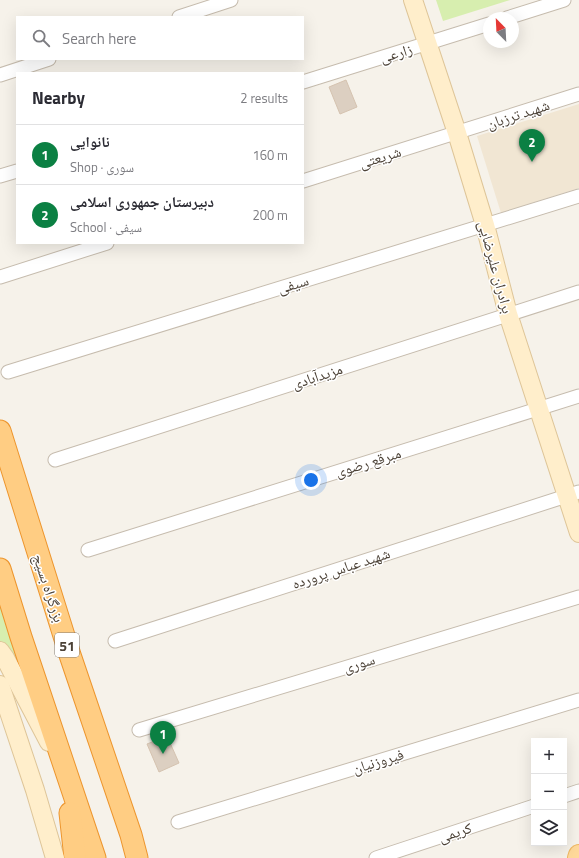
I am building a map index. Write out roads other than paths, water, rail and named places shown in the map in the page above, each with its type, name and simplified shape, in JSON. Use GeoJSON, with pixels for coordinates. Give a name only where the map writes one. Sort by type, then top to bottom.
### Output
{"type":"FeatureCollection","features":[{"type":"Feature","properties":{"kind":"highway","name":"بزرگراه بسیج"},"geometry":{"type":"LineString","coordinates":[[0,431],[70,655],[131,835],[137,858]]}},
{"type":"Feature","properties":{"kind":"highway"},"geometry":{"type":"LineString","coordinates":[[0,569],[95,858]]}},
{"type":"Feature","properties":{"kind":"highway"},"geometry":{"type":"LineString","coordinates":[[66,772],[75,858]]}},
{"type":"Feature","properties":{"kind":"main road","name":"برادران علیرضایی"},"geometry":{"type":"LineString","coordinates":[[413,0],[457,133],[508,314],[540,408],[573,494],[579,533]]}},
{"type":"Feature","properties":{"kind":"main road"},"geometry":{"type":"LineString","coordinates":[[0,651],[66,772]]}},
{"type":"Feature","properties":{"kind":"main road"},"geometry":{"type":"LineString","coordinates":[[0,686],[35,790],[55,858]]}},
{"type":"Feature","properties":{"kind":"street"},"geometry":{"type":"LineString","coordinates":[[182,16],[231,0]]}},
{"type":"Feature","properties":{"kind":"street"},"geometry":{"type":"LineString","coordinates":[[519,14],[564,0]]}},
{"type":"Feature","properties":{"kind":"street","name":"زارعی"},"geometry":{"type":"LineString","coordinates":[[304,82],[483,26]]}},
{"type":"Feature","properties":{"kind":"street"},"geometry":{"type":"LineString","coordinates":[[0,75],[46,60]]}},
{"type":"Feature","properties":{"kind":"street","name":"شهید ترزبان"},"geometry":{"type":"LineString","coordinates":[[457,133],[579,94]]}},
{"type":"Feature","properties":{"kind":"street","name":"شریعتی"},"geometry":{"type":"LineString","coordinates":[[304,181],[457,133]]}},
{"type":"Feature","properties":{"kind":"street"},"geometry":{"type":"LineString","coordinates":[[0,176],[16,171]]}},
{"type":"Feature","properties":{"kind":"street","name":"سیفی"},"geometry":{"type":"LineString","coordinates":[[8,372],[579,196]]}},
{"type":"Feature","properties":{"kind":"street"},"geometry":{"type":"LineString","coordinates":[[0,277],[104,244]]}},
{"type":"Feature","properties":{"kind":"street","name":"مزیدآبادی"},"geometry":{"type":"LineString","coordinates":[[55,460],[579,292]]}},
{"type":"Feature","properties":{"kind":"street","name":"مبرقع رضوی"},"geometry":{"type":"LineString","coordinates":[[88,550],[579,396]]}},
{"type":"Feature","properties":{"kind":"street","name":"شهید عباس پرورده"},"geometry":{"type":"LineString","coordinates":[[115,641],[573,494]]}},
{"type":"Feature","properties":{"kind":"street","name":"سوری"},"geometry":{"type":"LineString","coordinates":[[139,730],[579,596]]}},
{"type":"Feature","properties":{"kind":"street","name":"فیروزنیان"},"geometry":{"type":"LineString","coordinates":[[178,822],[579,700]]}},
{"type":"Feature","properties":{"kind":"street"},"geometry":{"type":"LineString","coordinates":[[567,795],[579,791]]}},
{"type":"Feature","properties":{"kind":"street","name":"کریمی"},"geometry":{"type":"LineString","coordinates":[[376,858],[531,807]]}},
{"type":"Feature","properties":{"kind":"place","name":"دبیرستان جمهوری اسلامی"},"geometry":{"type":"Point","coordinates":[532,162]}},
{"type":"Feature","properties":{"kind":"place","name":"نانوایی"},"geometry":{"type":"Point","coordinates":[163,754]}}]}
